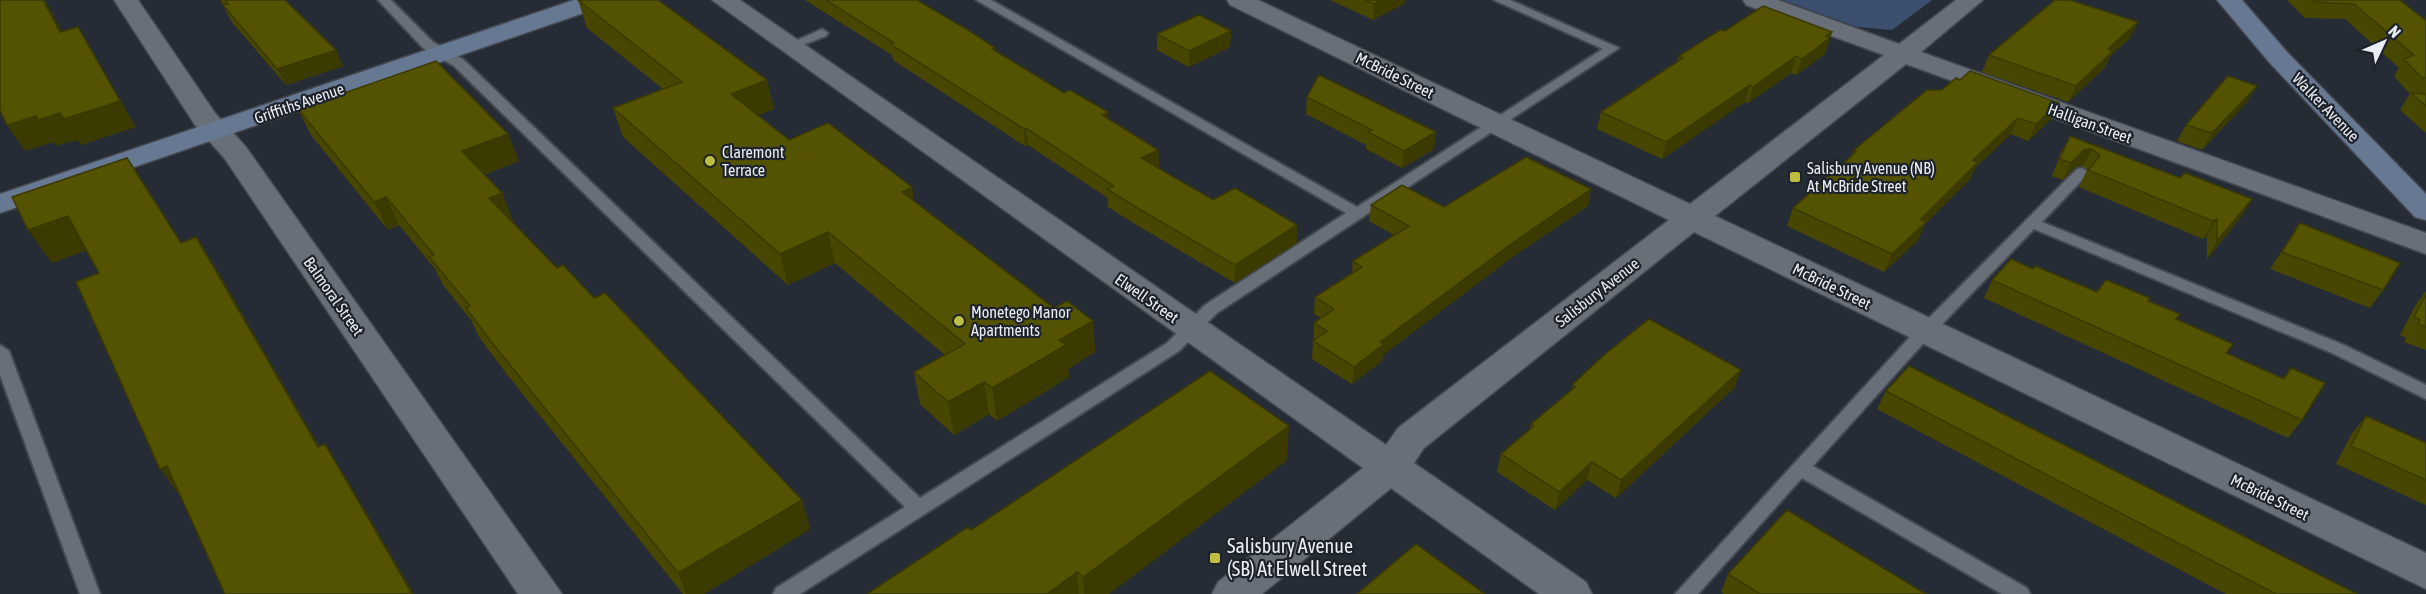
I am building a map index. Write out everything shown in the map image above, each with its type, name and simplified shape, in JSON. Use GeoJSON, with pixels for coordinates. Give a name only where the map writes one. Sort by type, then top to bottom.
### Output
{"type":"FeatureCollection","features":[{"type":"Feature","properties":{"kind":"street","name":"Balmoral Street"},"geometry":{"type":"LineString","coordinates":[[126,0],[215,132],[236,153],[540,594]]}},
{"type":"Feature","properties":{"kind":"street","name":"Griffiths Avenue"},"geometry":{"type":"LineString","coordinates":[[0,204],[598,0]]}},
{"type":"Feature","properties":{"kind":"street","name":"Elwell Street"},"geometry":{"type":"LineString","coordinates":[[724,0],[1571,594]]}},
{"type":"Feature","properties":{"kind":"street","name":"McBride Street"},"geometry":{"type":"LineString","coordinates":[[1239,0],[2426,572]]}},
{"type":"Feature","properties":{"kind":"street","name":"Halligan Street"},"geometry":{"type":"LineString","coordinates":[[1755,0],[2426,244]]}},
{"type":"Feature","properties":{"kind":"street","name":"Salisbury Avenue"},"geometry":{"type":"LineString","coordinates":[[1233,594],[1391,467],[1412,438],[1971,0]]}},
{"type":"Feature","properties":{"kind":"street","name":"Walker Avenue"},"geometry":{"type":"LineString","coordinates":[[2229,0],[2278,57],[2426,211]]}},
{"type":"Feature","properties":{"kind":"lane"},"geometry":{"type":"LineString","coordinates":[[384,0],[428,45],[443,53],[484,87],[917,507]]}},
{"type":"Feature","properties":{"kind":"lane"},"geometry":{"type":"LineString","coordinates":[[982,0],[1357,213]]}},
{"type":"Feature","properties":{"kind":"lane"},"geometry":{"type":"LineString","coordinates":[[783,594],[917,507],[1173,348],[1211,309],[1613,48],[1500,0]]}},
{"type":"Feature","properties":{"kind":"lane"},"geometry":{"type":"LineString","coordinates":[[790,46],[822,33]]}},
{"type":"Feature","properties":{"kind":"lane"},"geometry":{"type":"LineString","coordinates":[[1685,594],[1927,331],[2082,172]]}},
{"type":"Feature","properties":{"kind":"lane"},"geometry":{"type":"LineString","coordinates":[[2032,223],[2338,349],[2426,393]]}},
{"type":"Feature","properties":{"kind":"lane"},"geometry":{"type":"LineString","coordinates":[[0,351],[90,594]]}},
{"type":"Feature","properties":{"kind":"lane"},"geometry":{"type":"LineString","coordinates":[[1802,469],[2020,594]]}},
{"type":"Feature","properties":{"kind":"shaded area"},"geometry":{"type":"Polygon","coordinates":[[[1783,0],[1932,0],[1892,30],[1857,27],[1783,0]]]}},
{"type":"Feature","properties":{"kind":"building"},"geometry":{"type":"Polygon","coordinates":[[[0,0],[43,0],[60,32],[78,27],[120,101],[64,119],[60,113],[38,120],[36,116],[7,125],[0,110],[0,0]]]}},
{"type":"Feature","properties":{"kind":"building"},"geometry":{"type":"Polygon","coordinates":[[[225,0],[285,0],[336,50],[277,69],[223,5],[228,4],[225,0]]]}},
{"type":"Feature","properties":{"kind":"building"},"geometry":{"type":"Polygon","coordinates":[[[578,0],[658,0],[767,80],[731,94],[789,140],[828,123],[912,187],[902,192],[1054,308],[1067,301],[1093,321],[1059,340],[1066,345],[992,388],[984,382],[948,402],[914,372],[965,344],[828,232],[780,254],[613,108],[682,82],[578,0]]]}},
{"type":"Feature","properties":{"kind":"building"},"geometry":{"type":"Polygon","coordinates":[[[826,0],[917,0],[971,32],[995,48],[992,49],[1064,93],[1070,90],[1108,112],[1102,115],[1158,150],[1141,158],[1213,200],[1235,188],[1297,225],[1235,265],[1107,189],[1114,186],[1026,128],[1024,129],[890,44],[894,43],[826,0]]]}},
{"type":"Feature","properties":{"kind":"building"},"geometry":{"type":"Polygon","coordinates":[[[1365,0],[1382,0],[1374,4],[1365,0]]]}},
{"type":"Feature","properties":{"kind":"building"},"geometry":{"type":"Polygon","coordinates":[[[2055,0],[2070,0],[2138,22],[2108,49],[2113,51],[2076,86],[1989,55],[2055,0]]]}},
{"type":"Feature","properties":{"kind":"building"},"geometry":{"type":"Polygon","coordinates":[[[2312,0],[2400,0],[2426,21],[2426,78],[2422,78],[2404,59],[2414,55],[2354,4],[2314,2],[2312,0]]]}},
{"type":"Feature","properties":{"kind":"building"},"geometry":{"type":"Polygon","coordinates":[[[1763,6],[1832,32],[1826,36],[1830,38],[1802,59],[1796,56],[1753,87],[1750,85],[1666,142],[1601,112],[1683,58],[1679,56],[1720,30],[1725,31],[1763,6]]]}},
{"type":"Feature","properties":{"kind":"building"},"geometry":{"type":"Polygon","coordinates":[[[1199,15],[1231,31],[1189,51],[1157,34],[1199,15]]]}},
{"type":"Feature","properties":{"kind":"building"},"geometry":{"type":"Polygon","coordinates":[[[436,61],[508,134],[462,151],[502,193],[489,198],[557,268],[563,265],[594,298],[605,293],[802,500],[678,573],[493,344],[466,308],[470,306],[429,257],[434,255],[386,197],[374,202],[298,109],[436,61]]]}},
{"type":"Feature","properties":{"kind":"building"},"geometry":{"type":"Polygon","coordinates":[[[1970,71],[2059,103],[2036,124],[2018,118],[1973,160],[1978,162],[1920,220],[1926,222],[1892,254],[1793,208],[1854,154],[1856,151],[1854,150],[1927,90],[1942,90],[1956,78],[1960,80],[1970,71]]]}},
{"type":"Feature","properties":{"kind":"building"},"geometry":{"type":"Polygon","coordinates":[[[1319,75],[1436,132],[1404,151],[1368,132],[1372,130],[1307,97],[1319,75]]]}},
{"type":"Feature","properties":{"kind":"building"},"geometry":{"type":"Polygon","coordinates":[[[2228,76],[2257,86],[2212,133],[2186,125],[2228,76]]]}},
{"type":"Feature","properties":{"kind":"building"},"geometry":{"type":"Polygon","coordinates":[[[2411,93],[2426,94],[2426,106],[2411,93]]]}},
{"type":"Feature","properties":{"kind":"building"},"geometry":{"type":"Polygon","coordinates":[[[2070,136],[2180,178],[2185,173],[2252,199],[2217,241],[2217,219],[2213,221],[2088,170],[2100,156],[2092,149],[2084,150],[2071,163],[2060,159],[2070,136]]]}},
{"type":"Feature","properties":{"kind":"building"},"geometry":{"type":"Polygon","coordinates":[[[1526,157],[1591,189],[1515,241],[1380,342],[1384,344],[1354,367],[1313,341],[1327,331],[1314,323],[1334,309],[1315,297],[1362,267],[1353,261],[1409,226],[1371,205],[1402,185],[1444,207],[1526,157]]]}},
{"type":"Feature","properties":{"kind":"building"},"geometry":{"type":"Polygon","coordinates":[[[127,158],[181,243],[196,237],[318,447],[325,444],[412,594],[225,594],[167,466],[160,469],[76,282],[99,273],[68,216],[28,230],[12,197],[127,158]]]}},
{"type":"Feature","properties":{"kind":"building"},"geometry":{"type":"Polygon","coordinates":[[[2300,223],[2400,263],[2383,290],[2282,252],[2300,223]]]}},
{"type":"Feature","properties":{"kind":"building"},"geometry":{"type":"Polygon","coordinates":[[[2011,259],[2033,269],[2035,266],[2097,292],[2106,280],[2150,298],[2148,301],[2180,314],[2176,319],[2233,344],[2226,353],[2284,379],[2291,368],[2325,383],[2302,420],[1992,280],[2011,259]]]}},
{"type":"Feature","properties":{"kind":"building"},"geometry":{"type":"Polygon","coordinates":[[[2426,294],[2426,327],[2418,324],[2420,320],[2414,317],[2426,294]]]}},
{"type":"Feature","properties":{"kind":"building"},"geometry":{"type":"Polygon","coordinates":[[[1649,319],[1741,370],[1621,480],[1592,462],[1559,492],[1501,454],[1534,426],[1531,424],[1575,387],[1573,384],[1603,356],[1649,319]]]}},
{"type":"Feature","properties":{"kind":"building"},"geometry":{"type":"Polygon","coordinates":[[[1909,366],[2357,594],[2276,594],[1886,391],[1909,366]]]}},
{"type":"Feature","properties":{"kind":"building"},"geometry":{"type":"Polygon","coordinates":[[[1210,371],[1289,426],[1083,577],[1077,572],[1047,594],[867,594],[968,527],[971,530],[1210,371]]]}},
{"type":"Feature","properties":{"kind":"building"},"geometry":{"type":"Polygon","coordinates":[[[2366,416],[2426,443],[2426,480],[2351,446],[2366,416]]]}},
{"type":"Feature","properties":{"kind":"building"},"geometry":{"type":"Polygon","coordinates":[[[1787,510],[1926,594],[1760,594],[1728,574],[1787,510]]]}},
{"type":"Feature","properties":{"kind":"building"},"geometry":{"type":"Polygon","coordinates":[[[1416,544],[1485,594],[1357,594],[1416,544]]]}},
{"type":"Feature","properties":{"kind":"place","name":"Claremont Terrace"},"geometry":{"type":"Point","coordinates":[710,161]}},
{"type":"Feature","properties":{"kind":"place","name":"Salisbury Avenue (NB) At McBride Street"},"geometry":{"type":"Point","coordinates":[1795,177]}},
{"type":"Feature","properties":{"kind":"place","name":"Monetego Manor Apartments"},"geometry":{"type":"Point","coordinates":[959,321]}},
{"type":"Feature","properties":{"kind":"place","name":"Salisbury Avenue (SB) At Elwell Street"},"geometry":{"type":"Point","coordinates":[1215,558]}}]}
